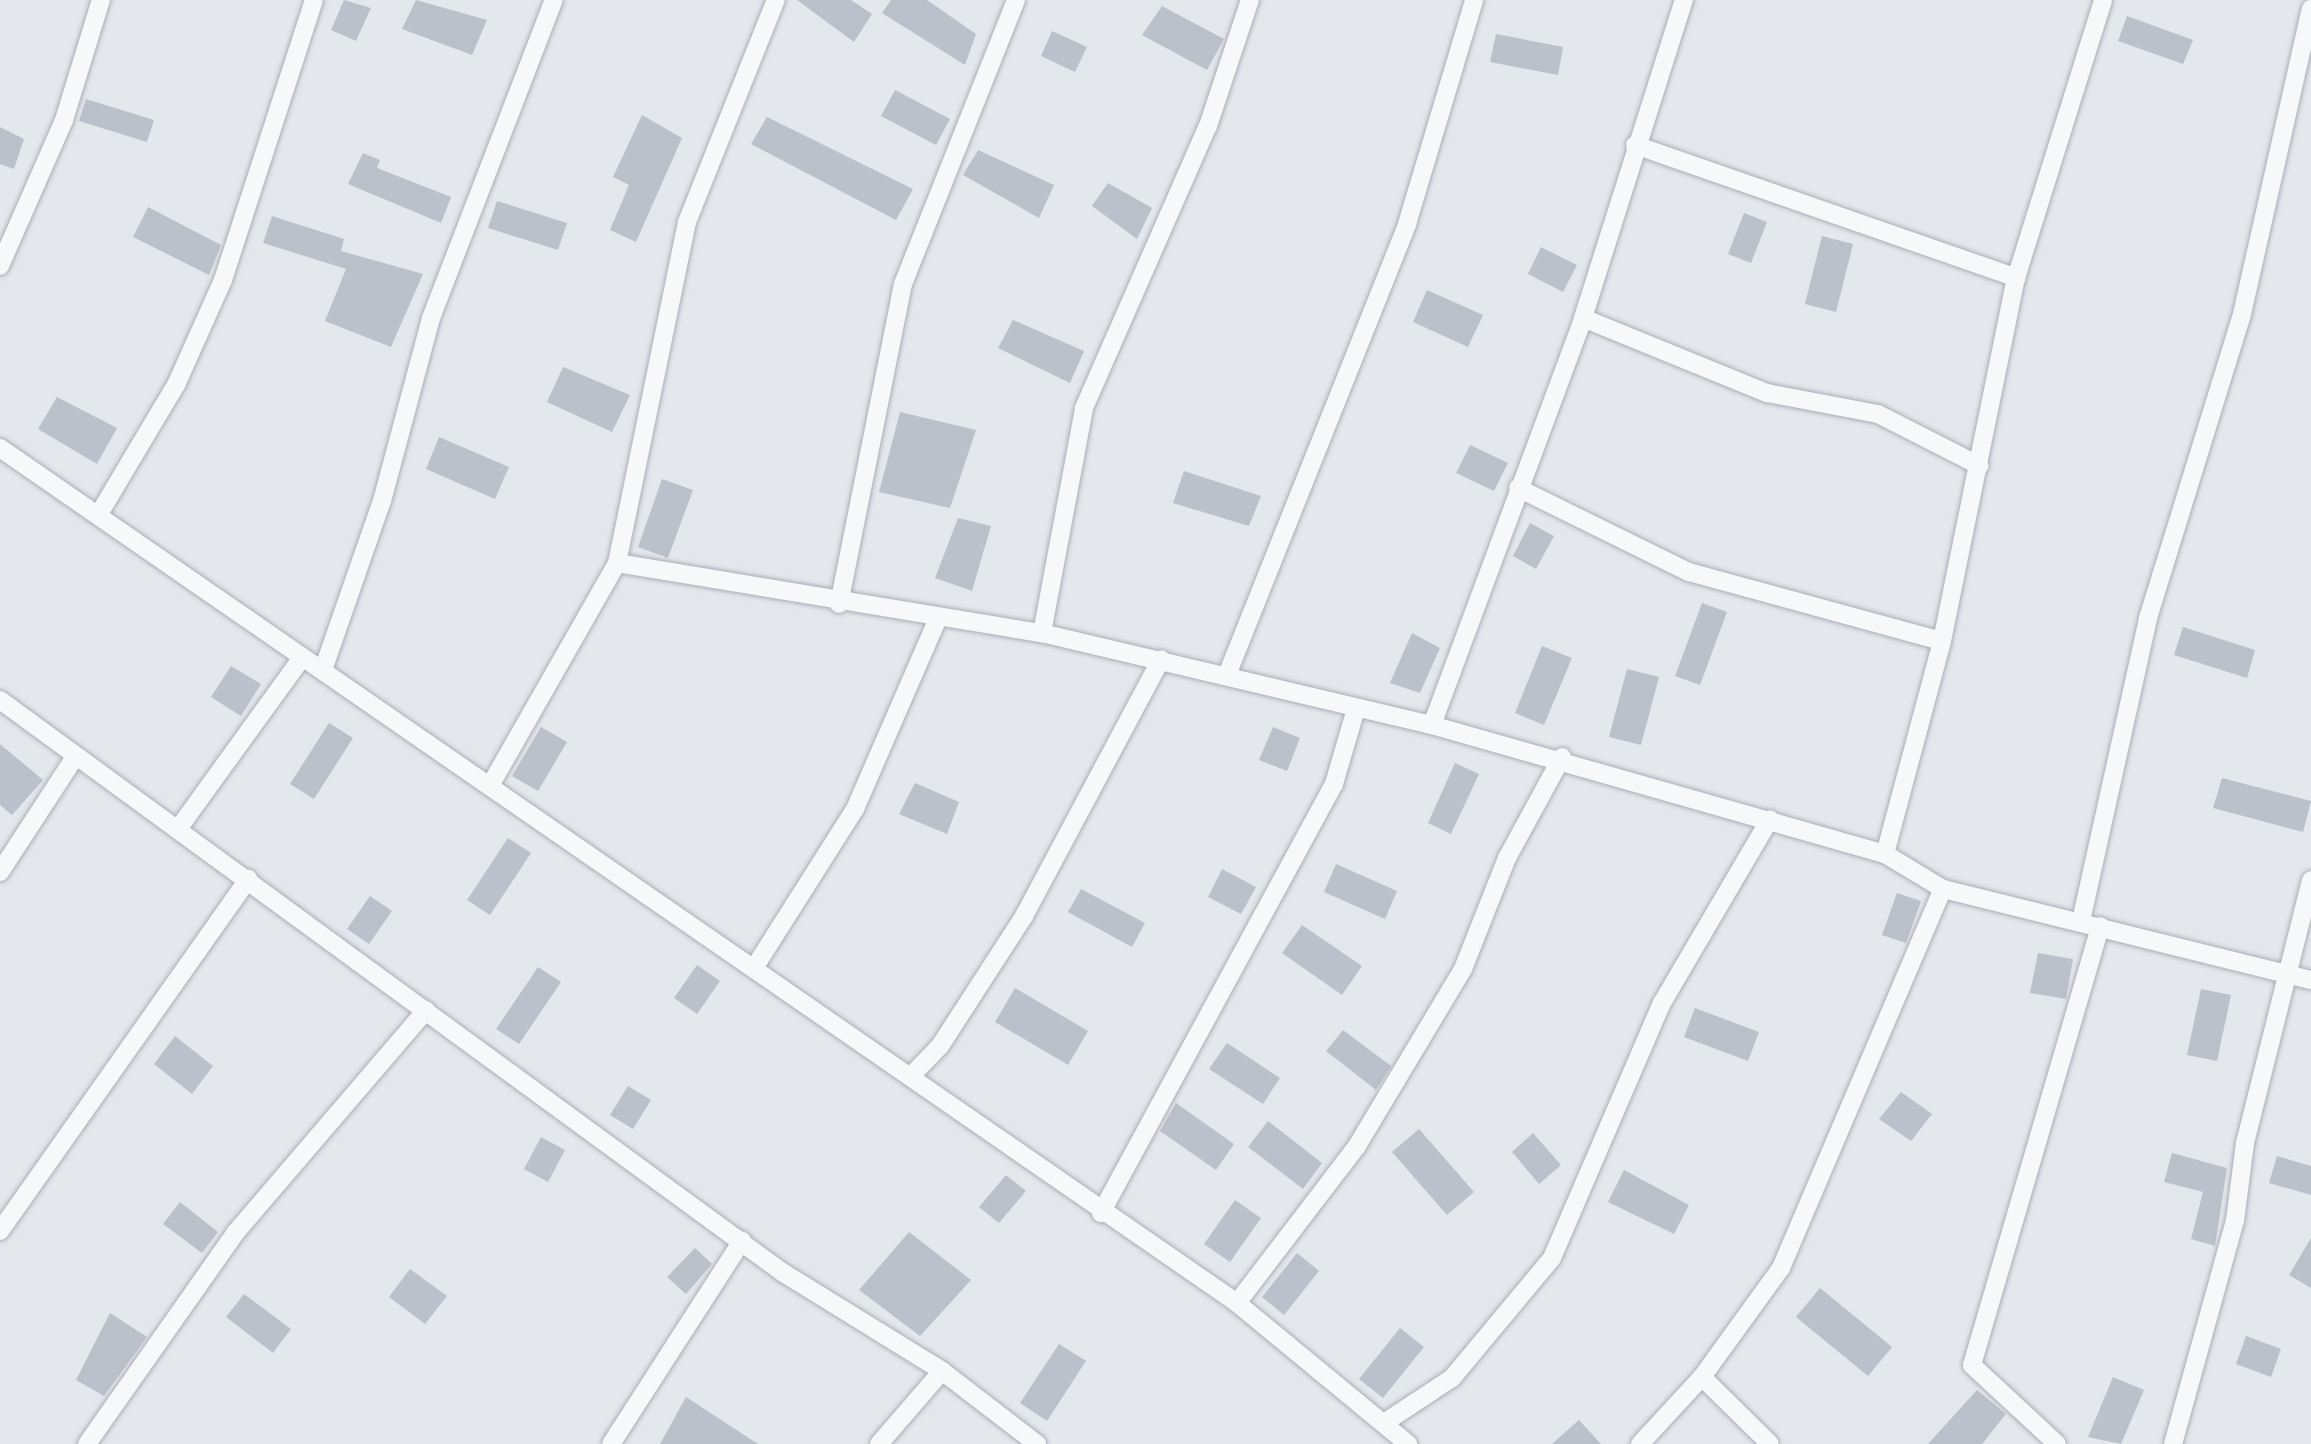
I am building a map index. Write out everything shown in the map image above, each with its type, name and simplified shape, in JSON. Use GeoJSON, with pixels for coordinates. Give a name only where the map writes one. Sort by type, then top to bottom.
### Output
{"type":"FeatureCollection","features":[{"type":"Feature","properties":{"kind":"street"},"geometry":{"type":"LineString","coordinates":[[0,266],[64,120],[101,0]]}},
{"type":"Feature","properties":{"kind":"street"},"geometry":{"type":"LineString","coordinates":[[99,514],[176,386],[223,280],[314,0]]}},
{"type":"Feature","properties":{"kind":"street"},"geometry":{"type":"LineString","coordinates":[[323,670],[382,501],[431,318],[554,0]]}},
{"type":"Feature","properties":{"kind":"street"},"geometry":{"type":"LineString","coordinates":[[491,784],[617,564],[687,222],[776,0]]}},
{"type":"Feature","properties":{"kind":"street"},"geometry":{"type":"LineString","coordinates":[[839,604],[903,284],[1016,0]]}},
{"type":"Feature","properties":{"kind":"street"},"geometry":{"type":"LineString","coordinates":[[1042,633],[1084,408],[1208,126],[1250,0]]}},
{"type":"Feature","properties":{"kind":"street"},"geometry":{"type":"LineString","coordinates":[[1226,675],[1406,224],[1474,0]]}},
{"type":"Feature","properties":{"kind":"street"},"geometry":{"type":"LineString","coordinates":[[1432,724],[1583,318],[1684,0]]}},
{"type":"Feature","properties":{"kind":"street"},"geometry":{"type":"LineString","coordinates":[[1885,854],[1942,641],[2016,278],[2104,0]]}},
{"type":"Feature","properties":{"kind":"street"},"geometry":{"type":"LineString","coordinates":[[2058,1444],[1976,1375],[1973,1355],[2090,924],[2148,618],[2242,314],[2311,10]]}},
{"type":"Feature","properties":{"kind":"street"},"geometry":{"type":"LineString","coordinates":[[1635,145],[2016,278]]}},
{"type":"Feature","properties":{"kind":"street"},"geometry":{"type":"LineString","coordinates":[[1583,318],[1711,374],[1819,408],[1878,414],[1980,466]]}},
{"type":"Feature","properties":{"kind":"street"},"geometry":{"type":"LineString","coordinates":[[0,448],[300,659],[323,670],[756,965],[1101,1213],[1237,1304],[1408,1444]]}},
{"type":"Feature","properties":{"kind":"street"},"geometry":{"type":"LineString","coordinates":[[1518,488],[1689,572],[1942,641]]}},
{"type":"Feature","properties":{"kind":"street"},"geometry":{"type":"LineString","coordinates":[[617,564],[839,604],[1042,633],[1161,658],[1356,712],[1432,724],[1562,757],[1885,854],[1943,889],[2311,980]]}},
{"type":"Feature","properties":{"kind":"street"},"geometry":{"type":"LineString","coordinates":[[756,965],[855,808],[938,618]]}},
{"type":"Feature","properties":{"kind":"street"},"geometry":{"type":"LineString","coordinates":[[911,1076],[940,1046],[1024,916],[1161,658]]}},
{"type":"Feature","properties":{"kind":"street"},"geometry":{"type":"LineString","coordinates":[[178,829],[300,659]]}},
{"type":"Feature","properties":{"kind":"street"},"geometry":{"type":"LineString","coordinates":[[0,700],[742,1240],[942,1371],[1037,1444]]}},
{"type":"Feature","properties":{"kind":"street"},"geometry":{"type":"LineString","coordinates":[[1101,1213],[1334,784],[1356,712]]}},
{"type":"Feature","properties":{"kind":"street"},"geometry":{"type":"LineString","coordinates":[[0,872],[75,756]]}},
{"type":"Feature","properties":{"kind":"street"},"geometry":{"type":"LineString","coordinates":[[1237,1304],[1357,1146],[1464,970],[1507,858],[1562,757]]}},
{"type":"Feature","properties":{"kind":"street"},"geometry":{"type":"LineString","coordinates":[[1384,1423],[1452,1378],[1552,1258],[1662,1002],[1770,819]]}},
{"type":"Feature","properties":{"kind":"street"},"geometry":{"type":"LineString","coordinates":[[0,1231],[248,879]]}},
{"type":"Feature","properties":{"kind":"street"},"geometry":{"type":"LineString","coordinates":[[2173,1444],[2292,973],[2311,880]]}},
{"type":"Feature","properties":{"kind":"street"},"geometry":{"type":"LineString","coordinates":[[1640,1444],[1702,1377],[1782,1268],[1943,889]]}},
{"type":"Feature","properties":{"kind":"street"},"geometry":{"type":"LineString","coordinates":[[88,1444],[236,1232],[426,1010]]}},
{"type":"Feature","properties":{"kind":"street"},"geometry":{"type":"LineString","coordinates":[[610,1444],[742,1240]]}},
{"type":"Feature","properties":{"kind":"street"},"geometry":{"type":"LineString","coordinates":[[878,1444],[942,1371]]}},
{"type":"Feature","properties":{"kind":"street"},"geometry":{"type":"LineString","coordinates":[[1702,1377],[1770,1444]]}},
{"type":"Feature","properties":{"kind":"building"},"geometry":{"type":"Polygon","coordinates":[[[344,0],[371,8],[356,41],[331,30],[344,0]]]}},
{"type":"Feature","properties":{"kind":"building"},"geometry":{"type":"Polygon","coordinates":[[[416,0],[487,20],[472,55],[402,29],[416,0]]]}},
{"type":"Feature","properties":{"kind":"building"},"geometry":{"type":"Polygon","coordinates":[[[797,0],[851,0],[872,14],[854,42],[797,0]]]}},
{"type":"Feature","properties":{"kind":"building"},"geometry":{"type":"Polygon","coordinates":[[[891,0],[927,0],[976,34],[965,65],[882,13],[891,0]]]}},
{"type":"Feature","properties":{"kind":"building"},"geometry":{"type":"Polygon","coordinates":[[[1162,6],[1224,39],[1207,70],[1142,35],[1162,6]]]}},
{"type":"Feature","properties":{"kind":"building"},"geometry":{"type":"Polygon","coordinates":[[[2127,16],[2193,40],[2183,64],[2118,41],[2127,16]]]}},
{"type":"Feature","properties":{"kind":"building"},"geometry":{"type":"Polygon","coordinates":[[[1052,31],[1087,47],[1075,72],[1041,56],[1052,31]]]}},
{"type":"Feature","properties":{"kind":"building"},"geometry":{"type":"Polygon","coordinates":[[[1496,34],[1563,47],[1558,75],[1490,62],[1496,34]]]}},
{"type":"Feature","properties":{"kind":"building"},"geometry":{"type":"Polygon","coordinates":[[[895,90],[950,119],[936,145],[881,116],[895,90]]]}},
{"type":"Feature","properties":{"kind":"building"},"geometry":{"type":"Polygon","coordinates":[[[86,99],[154,120],[147,142],[79,121],[86,99]]]}},
{"type":"Feature","properties":{"kind":"building"},"geometry":{"type":"Polygon","coordinates":[[[642,115],[682,138],[636,242],[610,230],[629,185],[613,177],[642,115]]]}},
{"type":"Feature","properties":{"kind":"building"},"geometry":{"type":"Polygon","coordinates":[[[767,117],[913,189],[896,220],[751,144],[767,117]]]}},
{"type":"Feature","properties":{"kind":"building"},"geometry":{"type":"Polygon","coordinates":[[[0,127],[24,139],[14,169],[0,164],[0,127]]]}},
{"type":"Feature","properties":{"kind":"building"},"geometry":{"type":"Polygon","coordinates":[[[978,150],[1054,185],[1039,218],[963,175],[978,150]]]}},
{"type":"Feature","properties":{"kind":"building"},"geometry":{"type":"Polygon","coordinates":[[[363,153],[380,160],[377,168],[451,197],[441,223],[348,184],[363,153]]]}},
{"type":"Feature","properties":{"kind":"building"},"geometry":{"type":"Polygon","coordinates":[[[1108,183],[1152,208],[1137,239],[1092,206],[1108,183]]]}},
{"type":"Feature","properties":{"kind":"building"},"geometry":{"type":"Polygon","coordinates":[[[497,201],[567,223],[558,250],[488,228],[497,201]]]}},
{"type":"Feature","properties":{"kind":"building"},"geometry":{"type":"Polygon","coordinates":[[[148,207],[221,245],[209,275],[133,237],[148,207]]]}},
{"type":"Feature","properties":{"kind":"building"},"geometry":{"type":"Polygon","coordinates":[[[1744,213],[1767,222],[1751,263],[1728,254],[1744,213]]]}},
{"type":"Feature","properties":{"kind":"building"},"geometry":{"type":"Polygon","coordinates":[[[272,216],[344,239],[341,251],[423,274],[391,347],[325,321],[346,269],[263,243],[272,216]]]}},
{"type":"Feature","properties":{"kind":"building"},"geometry":{"type":"Polygon","coordinates":[[[1822,236],[1853,244],[1836,312],[1805,304],[1822,236]]]}},
{"type":"Feature","properties":{"kind":"building"},"geometry":{"type":"Polygon","coordinates":[[[1541,247],[1577,265],[1563,292],[1528,274],[1541,247]]]}},
{"type":"Feature","properties":{"kind":"building"},"geometry":{"type":"Polygon","coordinates":[[[1427,290],[1483,315],[1468,347],[1413,322],[1427,290]]]}},
{"type":"Feature","properties":{"kind":"building"},"geometry":{"type":"Polygon","coordinates":[[[1013,320],[1084,351],[1070,383],[998,348],[1013,320]]]}},
{"type":"Feature","properties":{"kind":"building"},"geometry":{"type":"Polygon","coordinates":[[[563,367],[630,395],[612,432],[547,402],[563,367]]]}},
{"type":"Feature","properties":{"kind":"building"},"geometry":{"type":"Polygon","coordinates":[[[57,397],[117,428],[97,464],[38,429],[57,397]]]}},
{"type":"Feature","properties":{"kind":"building"},"geometry":{"type":"Polygon","coordinates":[[[900,412],[976,430],[950,508],[879,492],[900,412]]]}},
{"type":"Feature","properties":{"kind":"building"},"geometry":{"type":"Polygon","coordinates":[[[439,437],[509,467],[495,499],[426,469],[439,437]]]}},
{"type":"Feature","properties":{"kind":"building"},"geometry":{"type":"Polygon","coordinates":[[[1470,445],[1508,463],[1494,491],[1456,473],[1470,445]]]}},
{"type":"Feature","properties":{"kind":"building"},"geometry":{"type":"Polygon","coordinates":[[[1184,471],[1261,496],[1249,526],[1173,503],[1184,471]]]}},
{"type":"Feature","properties":{"kind":"building"},"geometry":{"type":"Polygon","coordinates":[[[662,479],[693,490],[668,558],[638,547],[662,479]]]}},
{"type":"Feature","properties":{"kind":"building"},"geometry":{"type":"Polygon","coordinates":[[[958,518],[991,526],[972,591],[935,578],[958,518]]]}},
{"type":"Feature","properties":{"kind":"building"},"geometry":{"type":"Polygon","coordinates":[[[1530,523],[1554,536],[1536,569],[1513,556],[1530,523]]]}},
{"type":"Feature","properties":{"kind":"building"},"geometry":{"type":"Polygon","coordinates":[[[1702,603],[1727,612],[1700,685],[1675,676],[1702,603]]]}},
{"type":"Feature","properties":{"kind":"building"},"geometry":{"type":"Polygon","coordinates":[[[2183,627],[2255,650],[2247,678],[2174,655],[2183,627]]]}},
{"type":"Feature","properties":{"kind":"building"},"geometry":{"type":"Polygon","coordinates":[[[1412,633],[1440,648],[1420,693],[1390,683],[1412,633]]]}},
{"type":"Feature","properties":{"kind":"building"},"geometry":{"type":"Polygon","coordinates":[[[1542,646],[1572,658],[1544,725],[1515,713],[1542,646]]]}},
{"type":"Feature","properties":{"kind":"building"},"geometry":{"type":"Polygon","coordinates":[[[231,666],[261,684],[241,716],[211,697],[231,666]]]}},
{"type":"Feature","properties":{"kind":"building"},"geometry":{"type":"Polygon","coordinates":[[[1627,669],[1659,677],[1641,745],[1609,737],[1627,669]]]}},
{"type":"Feature","properties":{"kind":"building"},"geometry":{"type":"Polygon","coordinates":[[[329,723],[353,738],[314,799],[290,784],[329,723]]]}},
{"type":"Feature","properties":{"kind":"building"},"geometry":{"type":"Polygon","coordinates":[[[541,727],[567,742],[538,791],[512,776],[541,727]]]}},
{"type":"Feature","properties":{"kind":"building"},"geometry":{"type":"Polygon","coordinates":[[[1273,727],[1300,738],[1287,771],[1259,760],[1273,727]]]}},
{"type":"Feature","properties":{"kind":"building"},"geometry":{"type":"Polygon","coordinates":[[[0,744],[43,780],[12,815],[0,805],[0,744]]]}},
{"type":"Feature","properties":{"kind":"building"},"geometry":{"type":"Polygon","coordinates":[[[1455,763],[1479,774],[1451,834],[1428,823],[1455,763]]]}},
{"type":"Feature","properties":{"kind":"building"},"geometry":{"type":"Polygon","coordinates":[[[2222,778],[2311,801],[2303,832],[2213,808],[2222,778]]]}},
{"type":"Feature","properties":{"kind":"building"},"geometry":{"type":"Polygon","coordinates":[[[915,783],[959,802],[947,834],[899,814],[915,783]]]}},
{"type":"Feature","properties":{"kind":"building"},"geometry":{"type":"Polygon","coordinates":[[[508,838],[531,853],[490,915],[467,900],[508,838]]]}},
{"type":"Feature","properties":{"kind":"building"},"geometry":{"type":"Polygon","coordinates":[[[1336,864],[1397,891],[1385,919],[1324,892],[1336,864]]]}},
{"type":"Feature","properties":{"kind":"building"},"geometry":{"type":"Polygon","coordinates":[[[1222,869],[1256,887],[1241,914],[1208,897],[1222,869]]]}},
{"type":"Feature","properties":{"kind":"building"},"geometry":{"type":"Polygon","coordinates":[[[1081,889],[1145,923],[1132,947],[1068,912],[1081,889]]]}},
{"type":"Feature","properties":{"kind":"building"},"geometry":{"type":"Polygon","coordinates":[[[1897,893],[1921,901],[1906,943],[1882,935],[1897,893]]]}},
{"type":"Feature","properties":{"kind":"building"},"geometry":{"type":"Polygon","coordinates":[[[370,896],[392,911],[369,944],[347,929],[370,896]]]}},
{"type":"Feature","properties":{"kind":"building"},"geometry":{"type":"Polygon","coordinates":[[[1302,925],[1362,966],[1342,995],[1282,953],[1302,925]]]}},
{"type":"Feature","properties":{"kind":"building"},"geometry":{"type":"Polygon","coordinates":[[[2038,953],[2073,959],[2066,999],[2030,993],[2038,953]]]}},
{"type":"Feature","properties":{"kind":"building"},"geometry":{"type":"Polygon","coordinates":[[[697,965],[720,981],[697,1014],[674,998],[697,965]]]}},
{"type":"Feature","properties":{"kind":"building"},"geometry":{"type":"Polygon","coordinates":[[[538,967],[561,982],[519,1044],[496,1029],[538,967]]]}},
{"type":"Feature","properties":{"kind":"building"},"geometry":{"type":"Polygon","coordinates":[[[1015,988],[1088,1031],[1068,1065],[995,1022],[1015,988]]]}},
{"type":"Feature","properties":{"kind":"building"},"geometry":{"type":"Polygon","coordinates":[[[2201,989],[2231,995],[2217,1061],[2187,1055],[2201,989]]]}},
{"type":"Feature","properties":{"kind":"building"},"geometry":{"type":"Polygon","coordinates":[[[1695,1008],[1759,1032],[1748,1061],[1684,1037],[1695,1008]]]}},
{"type":"Feature","properties":{"kind":"building"},"geometry":{"type":"Polygon","coordinates":[[[1343,1030],[1391,1066],[1376,1090],[1326,1051],[1343,1030]]]}},
{"type":"Feature","properties":{"kind":"building"},"geometry":{"type":"Polygon","coordinates":[[[175,1036],[213,1066],[192,1094],[154,1064],[175,1036]]]}},
{"type":"Feature","properties":{"kind":"building"},"geometry":{"type":"Polygon","coordinates":[[[1227,1043],[1280,1078],[1263,1104],[1209,1069],[1227,1043]]]}},
{"type":"Feature","properties":{"kind":"building"},"geometry":{"type":"Polygon","coordinates":[[[628,1086],[651,1100],[633,1129],[610,1115],[628,1086]]]}},
{"type":"Feature","properties":{"kind":"building"},"geometry":{"type":"Polygon","coordinates":[[[1901,1092],[1932,1114],[1911,1141],[1879,1119],[1901,1092]]]}},
{"type":"Feature","properties":{"kind":"building"},"geometry":{"type":"Polygon","coordinates":[[[1176,1103],[1234,1144],[1216,1170],[1160,1131],[1176,1103]]]}},
{"type":"Feature","properties":{"kind":"building"},"geometry":{"type":"Polygon","coordinates":[[[1268,1121],[1322,1163],[1303,1189],[1248,1147],[1268,1121]]]}},
{"type":"Feature","properties":{"kind":"building"},"geometry":{"type":"Polygon","coordinates":[[[1419,1129],[1474,1192],[1447,1215],[1392,1152],[1419,1129]]]}},
{"type":"Feature","properties":{"kind":"building"},"geometry":{"type":"Polygon","coordinates":[[[1533,1133],[1561,1165],[1539,1184],[1512,1152],[1533,1133]]]}},
{"type":"Feature","properties":{"kind":"building"},"geometry":{"type":"Polygon","coordinates":[[[541,1137],[565,1150],[548,1182],[524,1169],[541,1137]]]}},
{"type":"Feature","properties":{"kind":"building"},"geometry":{"type":"Polygon","coordinates":[[[2172,1153],[2227,1168],[2215,1246],[2191,1239],[2203,1192],[2164,1182],[2172,1153]]]}},
{"type":"Feature","properties":{"kind":"building"},"geometry":{"type":"Polygon","coordinates":[[[2277,1156],[2311,1166],[2311,1195],[2269,1183],[2277,1156]]]}},
{"type":"Feature","properties":{"kind":"building"},"geometry":{"type":"Polygon","coordinates":[[[1624,1170],[1689,1205],[1674,1234],[1608,1202],[1624,1170]]]}},
{"type":"Feature","properties":{"kind":"building"},"geometry":{"type":"Polygon","coordinates":[[[1006,1175],[1026,1191],[999,1223],[979,1207],[1006,1175]]]}},
{"type":"Feature","properties":{"kind":"building"},"geometry":{"type":"Polygon","coordinates":[[[1235,1200],[1261,1218],[1230,1262],[1204,1244],[1235,1200]]]}},
{"type":"Feature","properties":{"kind":"building"},"geometry":{"type":"Polygon","coordinates":[[[180,1202],[218,1232],[202,1253],[163,1224],[180,1202]]]}},
{"type":"Feature","properties":{"kind":"building"},"geometry":{"type":"Polygon","coordinates":[[[909,1232],[971,1280],[920,1336],[859,1290],[909,1232]]]}},
{"type":"Feature","properties":{"kind":"building"},"geometry":{"type":"Polygon","coordinates":[[[2311,1238],[2311,1288],[2289,1275],[2311,1238]]]}},
{"type":"Feature","properties":{"kind":"building"},"geometry":{"type":"Polygon","coordinates":[[[695,1248],[712,1264],[686,1294],[667,1277],[695,1248]]]}},
{"type":"Feature","properties":{"kind":"building"},"geometry":{"type":"Polygon","coordinates":[[[1297,1253],[1319,1271],[1284,1315],[1262,1297],[1297,1253]]]}},
{"type":"Feature","properties":{"kind":"building"},"geometry":{"type":"Polygon","coordinates":[[[410,1269],[447,1296],[425,1324],[389,1297],[410,1269]]]}},
{"type":"Feature","properties":{"kind":"building"},"geometry":{"type":"Polygon","coordinates":[[[1820,1288],[1892,1347],[1868,1376],[1796,1317],[1820,1288]]]}},
{"type":"Feature","properties":{"kind":"building"},"geometry":{"type":"Polygon","coordinates":[[[244,1294],[291,1329],[273,1353],[226,1317],[244,1294]]]}},
{"type":"Feature","properties":{"kind":"building"},"geometry":{"type":"Polygon","coordinates":[[[110,1313],[147,1337],[104,1396],[76,1380],[110,1313]]]}},
{"type":"Feature","properties":{"kind":"building"},"geometry":{"type":"Polygon","coordinates":[[[1400,1328],[1424,1347],[1383,1398],[1359,1379],[1400,1328]]]}},
{"type":"Feature","properties":{"kind":"building"},"geometry":{"type":"Polygon","coordinates":[[[2246,1336],[2281,1349],[2271,1377],[2236,1364],[2246,1336]]]}},
{"type":"Feature","properties":{"kind":"building"},"geometry":{"type":"Polygon","coordinates":[[[1059,1344],[1086,1361],[1047,1421],[1020,1403],[1059,1344]]]}},
{"type":"Feature","properties":{"kind":"building"},"geometry":{"type":"Polygon","coordinates":[[[2113,1377],[2144,1390],[2121,1444],[2088,1437],[2113,1377]]]}},
{"type":"Feature","properties":{"kind":"building"},"geometry":{"type":"Polygon","coordinates":[[[1977,1390],[2006,1414],[1982,1444],[1928,1444],[1977,1390]]]}},
{"type":"Feature","properties":{"kind":"building"},"geometry":{"type":"Polygon","coordinates":[[[686,1397],[758,1444],[660,1444],[686,1397]]]}},
{"type":"Feature","properties":{"kind":"building"},"geometry":{"type":"Polygon","coordinates":[[[1579,1420],[1601,1444],[1552,1444],[1579,1420]]]}}]}
